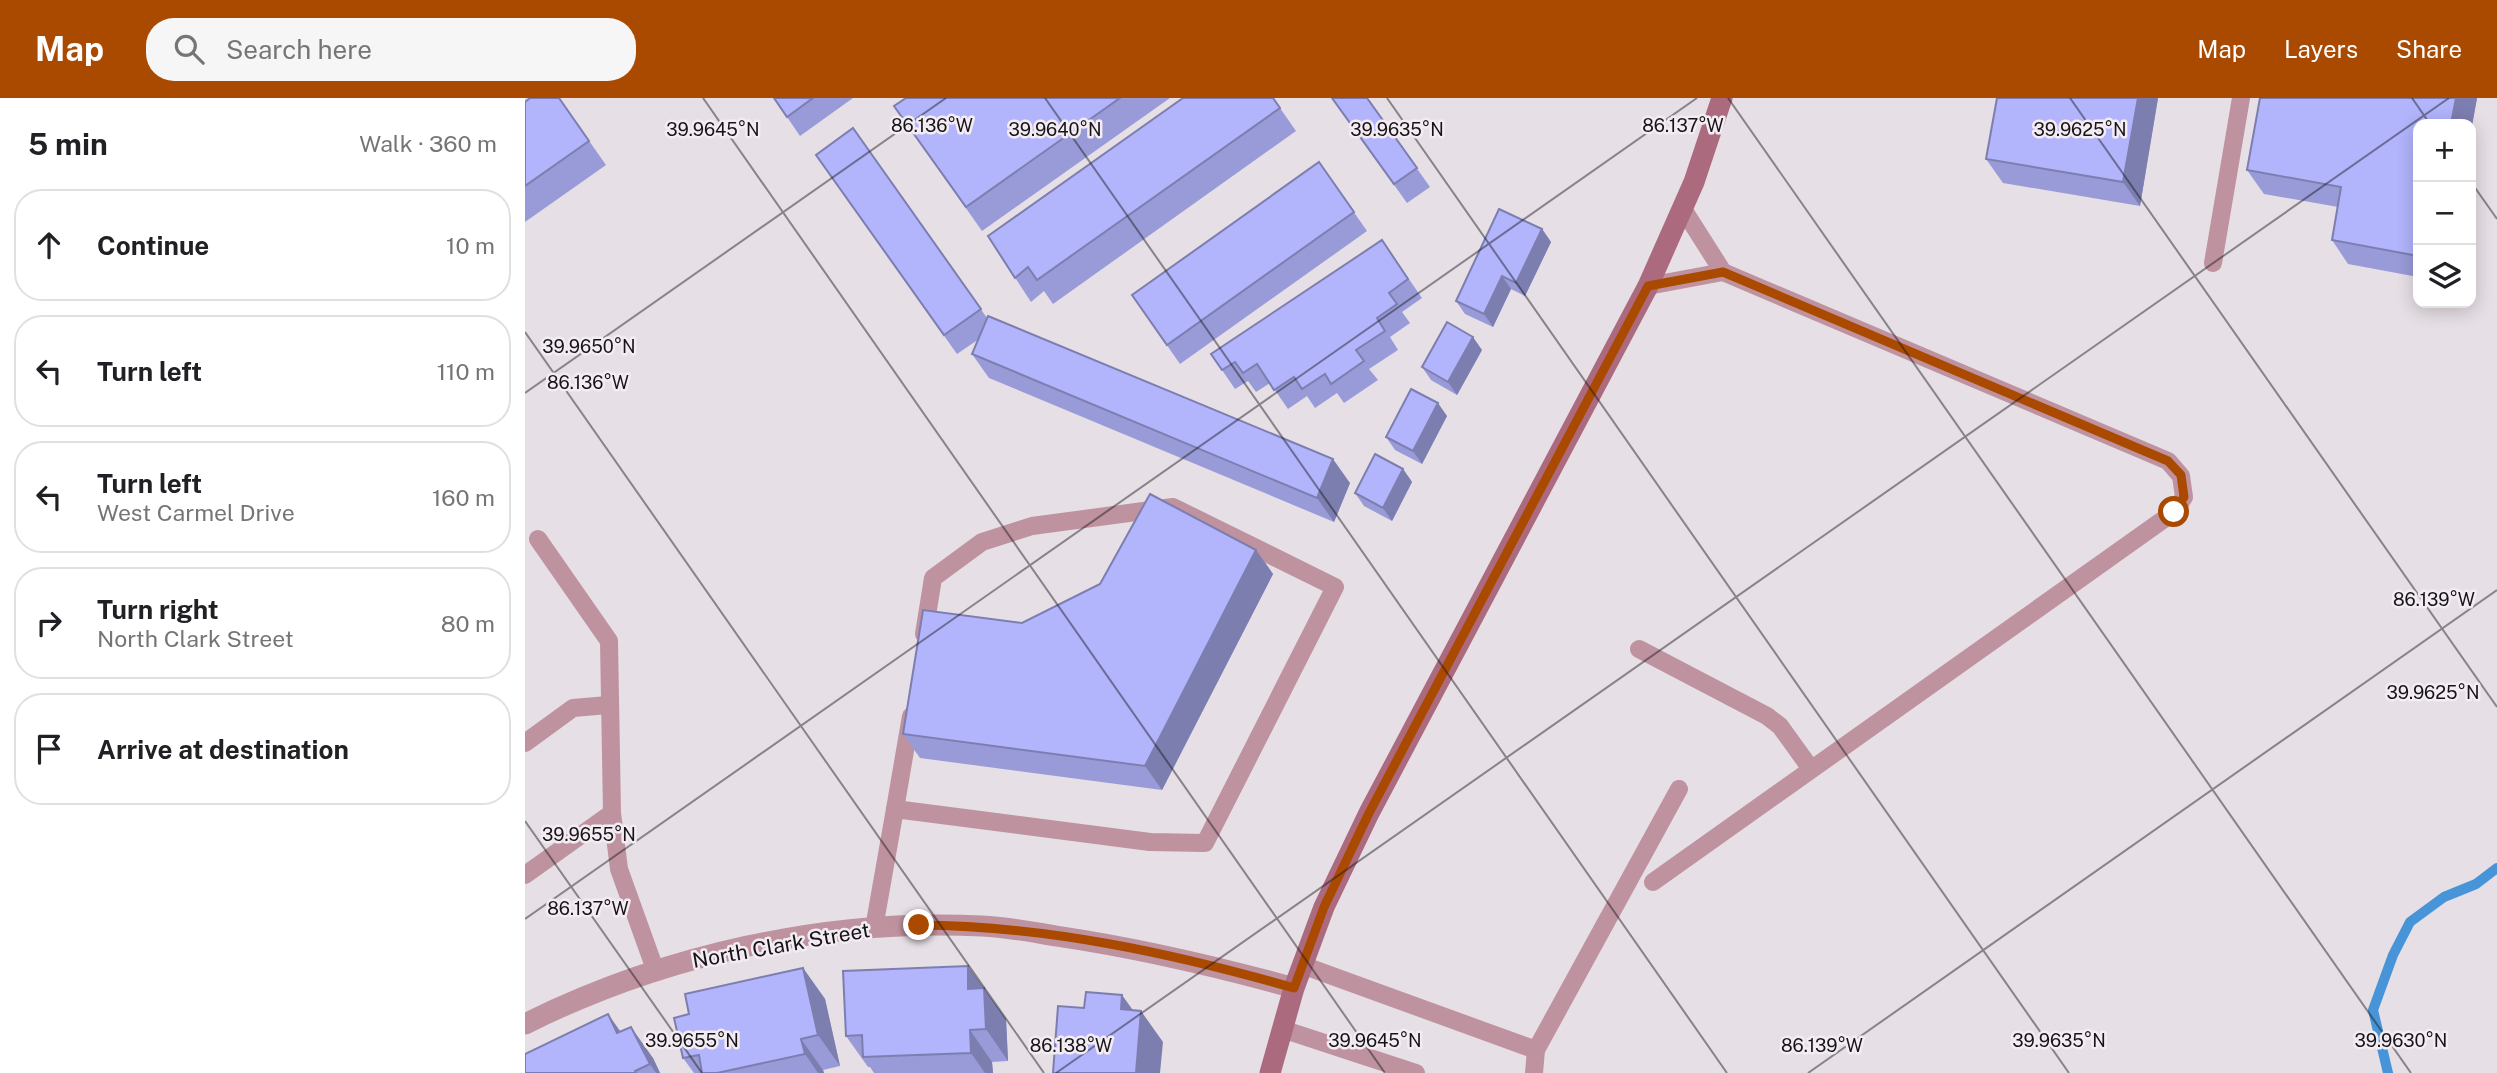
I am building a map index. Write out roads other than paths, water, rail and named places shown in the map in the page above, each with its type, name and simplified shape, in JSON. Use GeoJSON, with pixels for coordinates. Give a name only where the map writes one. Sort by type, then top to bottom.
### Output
{"type":"FeatureCollection","features":[{"type":"Feature","properties":{"kind":"street"},"geometry":{"type":"LineString","coordinates":[[1270,1073],[1294,988],[1324,907],[1369,813],[1648,286],[1683,209],[1722,98]]}},
{"type":"Feature","properties":{"kind":"street","name":"North Clark Street"},"geometry":{"type":"LineString","coordinates":[[525,1024],[656,972],[720,953],[874,928],[984,926],[1122,946],[1294,988]]}},
{"type":"Feature","properties":{"kind":"lane"},"geometry":{"type":"LineString","coordinates":[[2213,262],[2241,98]]}},
{"type":"Feature","properties":{"kind":"lane"},"geometry":{"type":"LineString","coordinates":[[1683,209],[1723,272]]}},
{"type":"Feature","properties":{"kind":"lane"},"geometry":{"type":"LineString","coordinates":[[1648,286],[1723,272],[2168,461],[2181,475],[2184,497],[2174,512],[1653,881]]}},
{"type":"Feature","properties":{"kind":"lane"},"geometry":{"type":"LineString","coordinates":[[895,809],[1150,842],[1205,843],[1335,587],[1173,507],[1032,526],[982,542],[933,578],[922,646]]}},
{"type":"Feature","properties":{"kind":"lane"},"geometry":{"type":"LineString","coordinates":[[538,539],[609,641],[608,705],[612,813],[619,869],[656,972]]}},
{"type":"Feature","properties":{"kind":"lane"},"geometry":{"type":"LineString","coordinates":[[1639,649],[1767,716],[1780,726],[1811,769]]}},
{"type":"Feature","properties":{"kind":"lane"},"geometry":{"type":"LineString","coordinates":[[874,928],[913,700]]}},
{"type":"Feature","properties":{"kind":"lane"},"geometry":{"type":"LineString","coordinates":[[525,743],[573,708],[608,705]]}},
{"type":"Feature","properties":{"kind":"lane"},"geometry":{"type":"LineString","coordinates":[[1534,1073],[1537,1050],[1679,789]]}},
{"type":"Feature","properties":{"kind":"lane"},"geometry":{"type":"LineString","coordinates":[[525,875],[612,813]]}},
{"type":"Feature","properties":{"kind":"lane"},"geometry":{"type":"LineString","coordinates":[[1302,965],[1537,1050]]}},
{"type":"Feature","properties":{"kind":"lane"},"geometry":{"type":"LineString","coordinates":[[1282,1029],[1416,1073]]}},
{"type":"Feature","properties":{"kind":"waterway"},"geometry":{"type":"LineString","coordinates":[[2388,1073],[2373,1010],[2393,955],[2410,922],[2444,897],[2476,884],[2497,868]]}}]}
